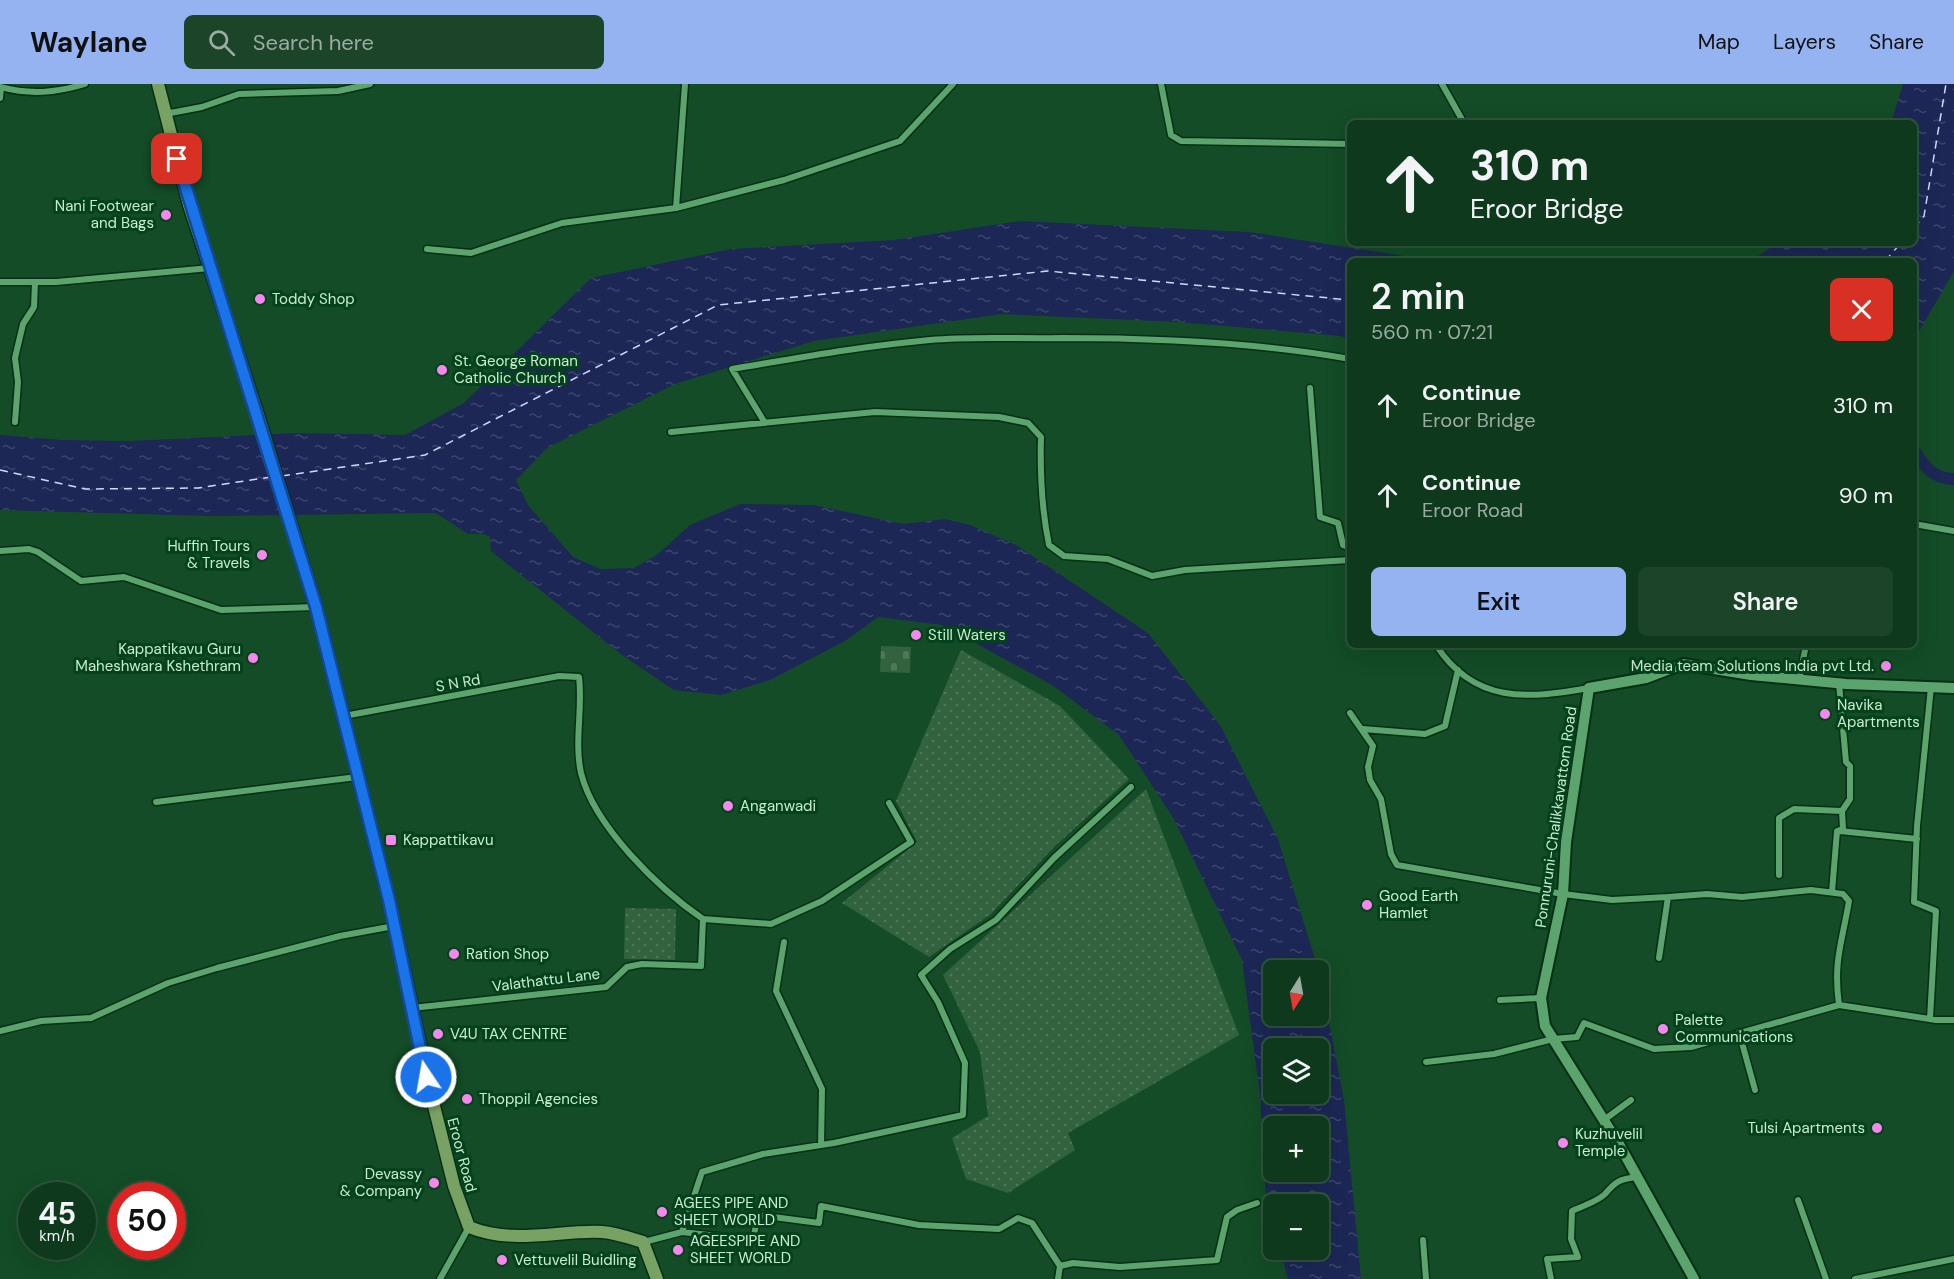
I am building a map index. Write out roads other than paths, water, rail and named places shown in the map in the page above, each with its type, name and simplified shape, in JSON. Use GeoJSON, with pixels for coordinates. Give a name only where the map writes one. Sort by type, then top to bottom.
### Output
{"type":"FeatureCollection","features":[{"type":"Feature","properties":{"kind":"main road"},"geometry":{"type":"LineString","coordinates":[[158,84],[189,205],[210,268]]}},
{"type":"Feature","properties":{"kind":"main road","name":"Eroor Road"},"geometry":{"type":"LineString","coordinates":[[210,268],[259,418],[316,607],[394,926],[454,1186],[469,1227]]}},
{"type":"Feature","properties":{"kind":"main road"},"geometry":{"type":"LineString","coordinates":[[469,1227],[484,1234],[509,1237],[602,1232],[643,1242],[657,1279]]}},
{"type":"Feature","properties":{"kind":"street"},"geometry":{"type":"LineString","coordinates":[[0,98],[0,88],[25,94],[61,91],[85,84]]}},
{"type":"Feature","properties":{"kind":"street"},"geometry":{"type":"LineString","coordinates":[[165,114],[202,107],[239,94],[338,92],[370,84]]}},
{"type":"Feature","properties":{"kind":"street"},"geometry":{"type":"LineString","coordinates":[[676,208],[685,84]]}},
{"type":"Feature","properties":{"kind":"street"},"geometry":{"type":"LineString","coordinates":[[427,249],[471,253],[562,223],[676,208],[784,180],[900,141],[953,84]]}},
{"type":"Feature","properties":{"kind":"street"},"geometry":{"type":"LineString","coordinates":[[1161,84],[1172,135],[1182,141],[1347,144]]}},
{"type":"Feature","properties":{"kind":"street"},"geometry":{"type":"LineString","coordinates":[[1442,84],[1462,120]]}},
{"type":"Feature","properties":{"kind":"street"},"geometry":{"type":"LineString","coordinates":[[0,282],[35,282],[210,268]]}},
{"type":"Feature","properties":{"kind":"street"},"geometry":{"type":"LineString","coordinates":[[15,422],[18,382],[15,358],[23,324],[34,307],[35,282]]}},
{"type":"Feature","properties":{"kind":"street"},"geometry":{"type":"LineString","coordinates":[[765,423],[732,369],[863,347],[996,336],[1105,337],[1194,341],[1347,358]]}},
{"type":"Feature","properties":{"kind":"street"},"geometry":{"type":"LineString","coordinates":[[1310,388],[1320,517],[1338,523],[1343,545],[1347,547]]}},
{"type":"Feature","properties":{"kind":"street"},"geometry":{"type":"LineString","coordinates":[[671,432],[875,412],[999,417],[1028,423],[1041,437],[1040,461],[1049,545],[1064,556],[1108,559],[1152,576],[1185,570],[1347,560]]}},
{"type":"Feature","properties":{"kind":"street"},"geometry":{"type":"LineString","coordinates":[[1917,525],[1954,531]]}},
{"type":"Feature","properties":{"kind":"street"},"geometry":{"type":"LineString","coordinates":[[0,551],[29,549],[38,552],[81,581],[124,577],[221,610],[316,607]]}},
{"type":"Feature","properties":{"kind":"street"},"geometry":{"type":"LineString","coordinates":[[1438,648],[1444,657],[1468,679],[1505,693],[1542,697],[1589,688]]}},
{"type":"Feature","properties":{"kind":"street"},"geometry":{"type":"LineString","coordinates":[[1799,680],[1805,648]]}},
{"type":"Feature","properties":{"kind":"street","name":"Ponnuruni-Chalikkavattom Road"},"geometry":{"type":"LineString","coordinates":[[1694,1279],[1604,1120],[1545,1026],[1541,998],[1563,894],[1566,842],[1589,688],[1646,678],[1683,664],[1839,684],[1954,688]]}},
{"type":"Feature","properties":{"kind":"street"},"geometry":{"type":"LineString","coordinates":[[1363,729],[1425,734],[1445,726],[1458,670]]}},
{"type":"Feature","properties":{"kind":"street","name":"S N Rd"},"geometry":{"type":"LineString","coordinates":[[342,716],[559,676],[579,677],[581,696],[577,733],[581,774],[594,801],[609,830],[652,878],[703,919]]}},
{"type":"Feature","properties":{"kind":"street"},"geometry":{"type":"LineString","coordinates":[[1837,831],[1843,828],[1842,811],[1850,799],[1850,766],[1846,762],[1839,684]]}},
{"type":"Feature","properties":{"kind":"street"},"geometry":{"type":"LineString","coordinates":[[1930,1019],[1936,911],[1914,902],[1917,839],[1931,687]]}},
{"type":"Feature","properties":{"kind":"street"},"geometry":{"type":"LineString","coordinates":[[1350,713],[1373,746],[1368,766],[1370,780],[1381,799],[1391,854],[1397,865],[1563,894],[1612,900],[1707,894],[1742,897],[1810,890],[1843,894],[1849,901],[1838,949],[1835,976],[1839,1005]]}},
{"type":"Feature","properties":{"kind":"street"},"geometry":{"type":"LineString","coordinates":[[156,802],[357,777]]}},
{"type":"Feature","properties":{"kind":"street"},"geometry":{"type":"LineString","coordinates":[[682,1232],[702,1172],[763,1154],[820,1145],[963,1115],[965,1062],[938,1002],[921,975],[950,949],[996,920],[1054,858],[1131,788]]}},
{"type":"Feature","properties":{"kind":"street"},"geometry":{"type":"LineString","coordinates":[[703,919],[771,924],[822,901],[911,842],[889,803]]}},
{"type":"Feature","properties":{"kind":"street"},"geometry":{"type":"LineString","coordinates":[[1779,875],[1779,818],[1794,809],[1842,811]]}},
{"type":"Feature","properties":{"kind":"street"},"geometry":{"type":"LineString","coordinates":[[1837,831],[1917,839]]}},
{"type":"Feature","properties":{"kind":"street"},"geometry":{"type":"LineString","coordinates":[[1832,892],[1837,831]]}},
{"type":"Feature","properties":{"kind":"street"},"geometry":{"type":"LineString","coordinates":[[1659,958],[1668,897]]}},
{"type":"Feature","properties":{"kind":"street","name":"Valathattu Lane"},"geometry":{"type":"LineString","coordinates":[[412,1008],[606,987],[627,967],[634,965],[701,966],[703,919]]}},
{"type":"Feature","properties":{"kind":"street"},"geometry":{"type":"LineString","coordinates":[[0,1031],[41,1021],[92,1017],[168,983],[197,974],[340,936],[394,926]]}},
{"type":"Feature","properties":{"kind":"street"},"geometry":{"type":"LineString","coordinates":[[784,942],[776,991],[822,1089],[820,1145]]}},
{"type":"Feature","properties":{"kind":"street"},"geometry":{"type":"LineString","coordinates":[[1500,999],[1541,998]]}},
{"type":"Feature","properties":{"kind":"street"},"geometry":{"type":"LineString","coordinates":[[1426,1062],[1494,1054],[1553,1039],[1577,1037],[1584,1023],[1654,1049],[1691,1047],[1839,1005],[1930,1019],[1954,1020]]}},
{"type":"Feature","properties":{"kind":"street"},"geometry":{"type":"LineString","coordinates":[[1739,1032],[1755,1090]]}},
{"type":"Feature","properties":{"kind":"street"},"geometry":{"type":"LineString","coordinates":[[1604,1120],[1631,1100]]}},
{"type":"Feature","properties":{"kind":"street"},"geometry":{"type":"LineString","coordinates":[[1551,1279],[1547,1259],[1578,1257],[1571,1239],[1572,1211],[1605,1194],[1608,1187],[1623,1179],[1637,1177]]}},
{"type":"Feature","properties":{"kind":"street"},"geometry":{"type":"LineString","coordinates":[[1798,1200],[1826,1279]]}},
{"type":"Feature","properties":{"kind":"street"},"geometry":{"type":"LineString","coordinates":[[1060,1266],[1073,1263],[1120,1267],[1217,1260],[1227,1217],[1237,1210],[1257,1203]]}},
{"type":"Feature","properties":{"kind":"street"},"geometry":{"type":"LineString","coordinates":[[643,1242],[682,1232],[753,1240],[758,1215],[819,1223],[821,1206],[919,1225],[999,1229],[1018,1218],[1032,1224],[1060,1266],[1058,1279]]}},
{"type":"Feature","properties":{"kind":"street"},"geometry":{"type":"LineString","coordinates":[[440,1279],[469,1227]]}},
{"type":"Feature","properties":{"kind":"street"},"geometry":{"type":"LineString","coordinates":[[1423,1240],[1426,1279]]}},
{"type":"Feature","properties":{"kind":"street"},"geometry":{"type":"LineString","coordinates":[[1855,1279],[1954,1259]]}},
{"type":"Feature","properties":{"kind":"water"},"geometry":{"type":"Polygon","coordinates":[[[1903,84],[1954,84],[1954,271],[1917,335],[1917,258],[1755,258],[1773,246],[1917,246],[1917,120],[1892,120],[1903,84]]]}},
{"type":"Feature","properties":{"kind":"water"},"geometry":{"type":"Polygon","coordinates":[[[1020,221],[1249,232],[1418,258],[1347,258],[1347,339],[1341,336],[1177,322],[1002,314],[814,341],[675,384],[547,448],[516,480],[528,505],[573,557],[600,569],[634,568],[658,554],[690,525],[740,504],[814,505],[903,524],[945,519],[970,525],[1016,545],[1148,633],[1220,725],[1278,839],[1315,960],[1263,960],[1263,1026],[1329,1026],[1329,1022],[1344,1100],[1361,1279],[1288,1279],[1283,1260],[1329,1260],[1329,1194],[1266,1194],[1265,1182],[1329,1182],[1329,1116],[1263,1116],[1263,1149],[1260,1095],[1242,960],[1174,819],[1119,735],[1052,685],[942,625],[878,617],[845,641],[770,680],[721,695],[674,690],[622,655],[491,551],[490,537],[484,534],[468,534],[436,513],[210,516],[0,510],[0,435],[63,440],[130,441],[296,433],[405,435],[464,403],[591,278],[731,249],[894,240],[1020,221]]]}},
{"type":"Feature","properties":{"kind":"waterway"},"geometry":{"type":"LineString","coordinates":[[1917,454],[1935,474],[1954,479]]}},
{"type":"Feature","properties":{"kind":"place","name":"Nani Footwear and Bags"},"geometry":{"type":"Point","coordinates":[166,215]}},
{"type":"Feature","properties":{"kind":"place","name":"Toddy Shop"},"geometry":{"type":"Point","coordinates":[260,299]}},
{"type":"Feature","properties":{"kind":"place","name":"St. George Roman Catholic Church"},"geometry":{"type":"Point","coordinates":[442,370]}},
{"type":"Feature","properties":{"kind":"place","name":"Huffin Tours & Travels"},"geometry":{"type":"Point","coordinates":[262,555]}},
{"type":"Feature","properties":{"kind":"place","name":"Still Waters"},"geometry":{"type":"Point","coordinates":[916,635]}},
{"type":"Feature","properties":{"kind":"place","name":"Kappatikavu Guru Maheshwara Kshethram"},"geometry":{"type":"Point","coordinates":[253,658]}},
{"type":"Feature","properties":{"kind":"place","name":"Media team Solutions India pvt Ltd."},"geometry":{"type":"Point","coordinates":[1886,666]}},
{"type":"Feature","properties":{"kind":"place","name":"Navika Apartments"},"geometry":{"type":"Point","coordinates":[1825,714]}},
{"type":"Feature","properties":{"kind":"place","name":"Anganwadi"},"geometry":{"type":"Point","coordinates":[728,806]}},
{"type":"Feature","properties":{"kind":"place","name":"Kappattikavu"},"geometry":{"type":"Point","coordinates":[391,840]}},
{"type":"Feature","properties":{"kind":"place","name":"Good Earth Hamlet"},"geometry":{"type":"Point","coordinates":[1367,905]}},
{"type":"Feature","properties":{"kind":"place","name":"Ration Shop"},"geometry":{"type":"Point","coordinates":[454,954]}},
{"type":"Feature","properties":{"kind":"place","name":"Palette Communications"},"geometry":{"type":"Point","coordinates":[1663,1029]}},
{"type":"Feature","properties":{"kind":"place","name":"V4U TAX CENTRE"},"geometry":{"type":"Point","coordinates":[438,1034]}},
{"type":"Feature","properties":{"kind":"place","name":"Thoppil Agencies"},"geometry":{"type":"Point","coordinates":[467,1099]}},
{"type":"Feature","properties":{"kind":"place","name":"Tulsi Apartments"},"geometry":{"type":"Point","coordinates":[1877,1128]}},
{"type":"Feature","properties":{"kind":"place","name":"Kuzhuvelil Temple"},"geometry":{"type":"Point","coordinates":[1563,1143]}},
{"type":"Feature","properties":{"kind":"place","name":"Devassy & Company"},"geometry":{"type":"Point","coordinates":[434,1183]}},
{"type":"Feature","properties":{"kind":"place","name":"AGEES PIPE AND SHEET WORLD"},"geometry":{"type":"Point","coordinates":[662,1212]}},
{"type":"Feature","properties":{"kind":"place","name":"AGEESPIPE AND SHEET WORLD"},"geometry":{"type":"Point","coordinates":[678,1250]}},
{"type":"Feature","properties":{"kind":"place","name":"Vettuvelil Buidling"},"geometry":{"type":"Point","coordinates":[502,1260]}}]}
